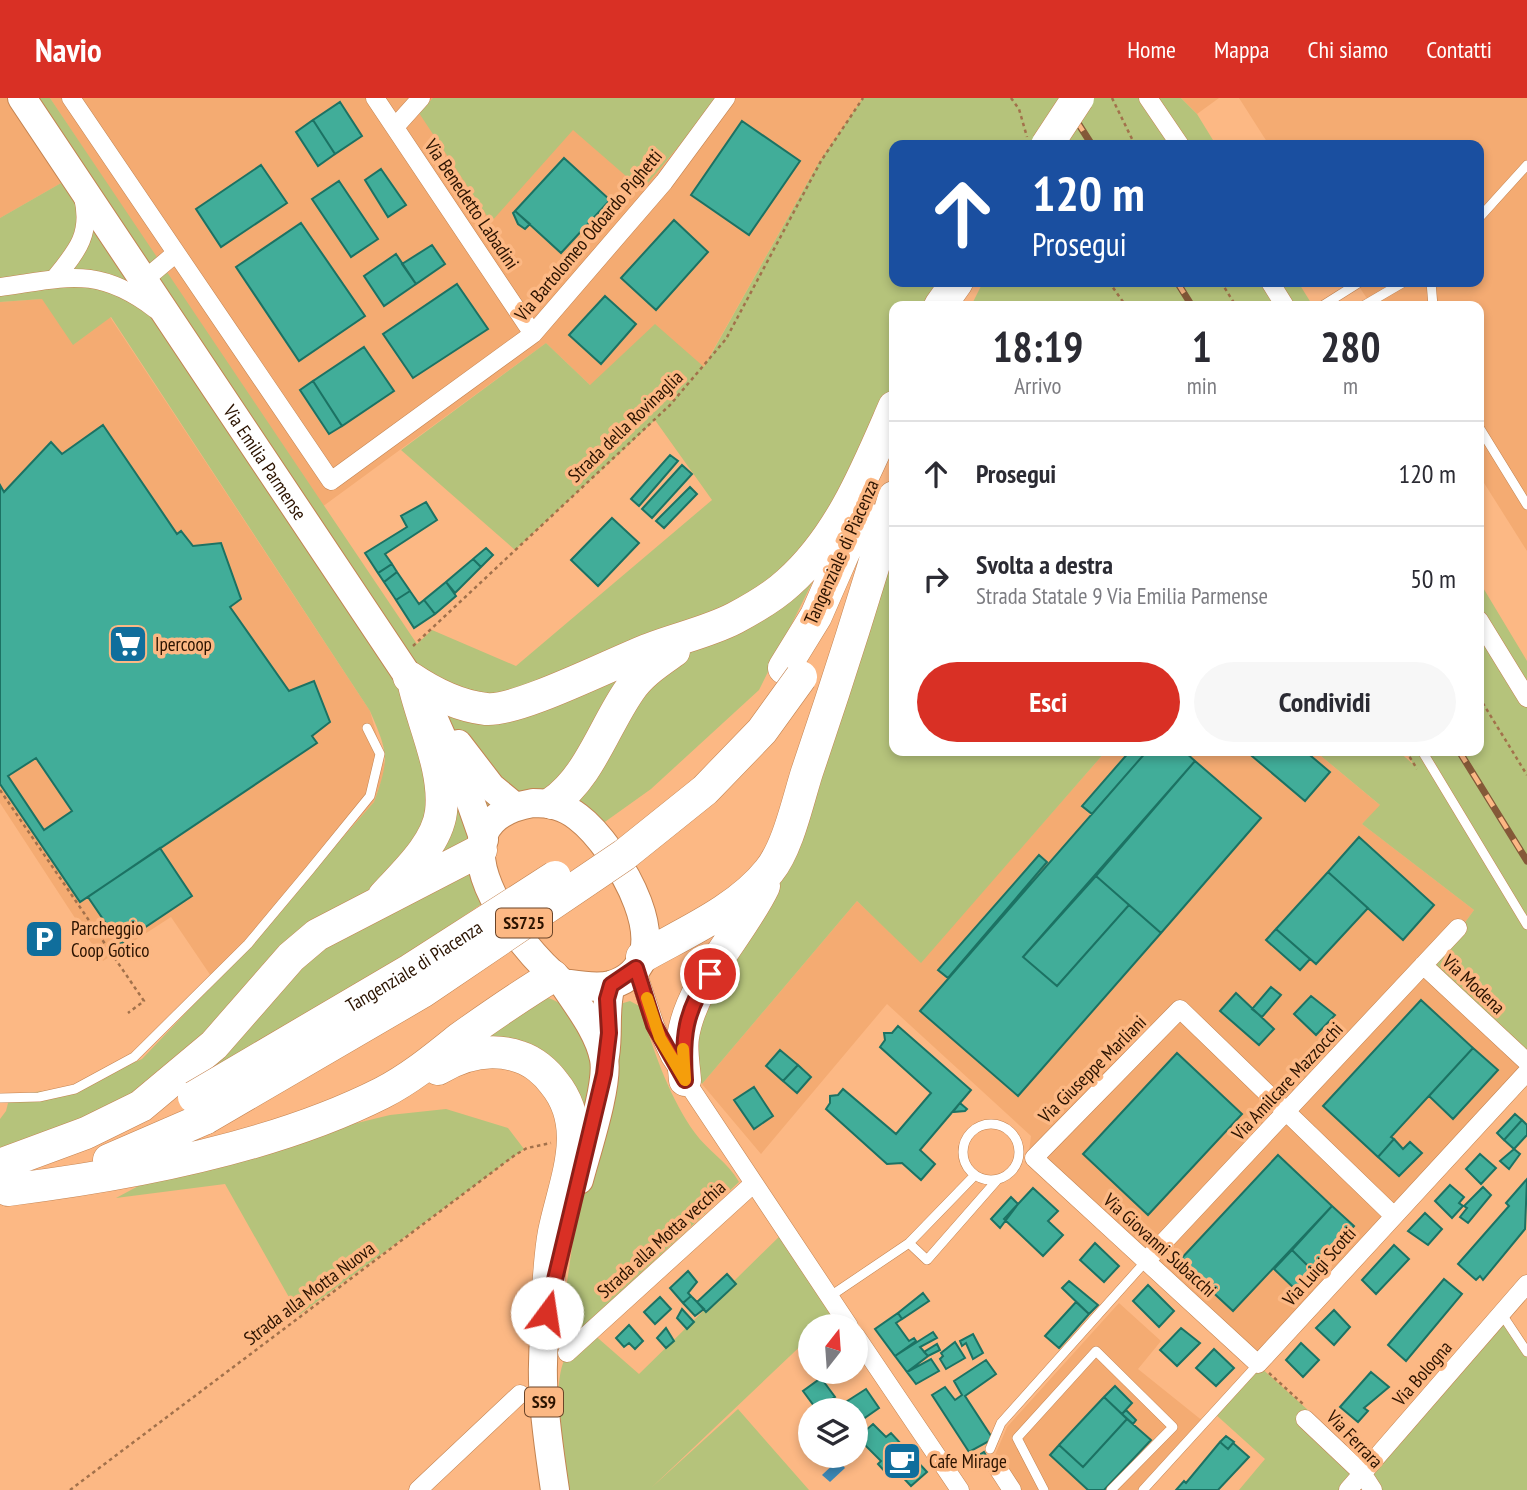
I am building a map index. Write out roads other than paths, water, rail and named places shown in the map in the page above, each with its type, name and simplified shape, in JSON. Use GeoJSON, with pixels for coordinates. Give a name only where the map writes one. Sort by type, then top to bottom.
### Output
{"type":"FeatureCollection","features":[{"type":"Feature","properties":{"kind":"highway"},"geometry":{"type":"LineString","coordinates":[[1050,140],[1078,98]]}},
{"type":"Feature","properties":{"kind":"highway"},"geometry":{"type":"LineString","coordinates":[[412,682],[459,703],[489,710],[534,698],[650,649],[735,618],[788,584],[826,541],[855,493],[889,418]]}},
{"type":"Feature","properties":{"kind":"highway","name":"Tangenziale di Piacenza"},"geometry":{"type":"LineString","coordinates":[[792,672],[855,531],[889,430]]}},
{"type":"Feature","properties":{"kind":"highway","name":"Tangenziale di Piacenza"},"geometry":{"type":"LineString","coordinates":[[2,1177],[98,1138],[200,1108],[613,839],[690,777],[792,672],[837,618],[889,498]]}},
{"type":"Feature","properties":{"kind":"highway"},"geometry":{"type":"LineString","coordinates":[[685,1080],[682,1039],[688,1016],[699,990],[758,899],[788,831],[854,635],[889,514]]}},
{"type":"Feature","properties":{"kind":"highway"},"geometry":{"type":"LineString","coordinates":[[552,803],[565,794],[578,777],[637,681],[700,632]]}},
{"type":"Feature","properties":{"kind":"highway"},"geometry":{"type":"LineString","coordinates":[[376,904],[428,844],[441,812],[438,768],[412,682]]}},
{"type":"Feature","properties":{"kind":"highway"},"geometry":{"type":"LineString","coordinates":[[2,1177],[141,1106],[214,1045],[291,957],[317,935],[414,887],[482,845]]}},
{"type":"Feature","properties":{"kind":"highway"},"geometry":{"type":"LineString","coordinates":[[639,962],[753,889],[772,869]]}},
{"type":"Feature","properties":{"kind":"highway"},"geometry":{"type":"LineString","coordinates":[[383,1093],[418,1072],[494,1014],[558,980]]}},
{"type":"Feature","properties":{"kind":"highway"},"geometry":{"type":"LineString","coordinates":[[2,1177],[78,1181],[244,1144],[291,1132],[383,1093],[414,1084],[454,1059],[480,1052],[510,1053],[528,1060],[549,1076],[562,1093],[572,1119],[575,1141],[553,1235],[547,1313]]}},
{"type":"Feature","properties":{"kind":"main road","name":"Via Emilia Parmense"},"geometry":{"type":"LineString","coordinates":[[22,98],[412,682],[467,792],[482,845]]}},
{"type":"Feature","properties":{"kind":"main road"},"geometry":{"type":"LineString","coordinates":[[412,682],[491,787],[514,806]]}},
{"type":"Feature","properties":{"kind":"main road"},"geometry":{"type":"LineString","coordinates":[[552,803],[576,815],[596,833],[613,855],[642,912],[645,935],[639,962],[611,985],[607,999],[609,1033],[604,1059],[587,1018],[558,980],[506,923],[482,873],[482,845],[490,825],[514,806],[552,803]]}},
{"type":"Feature","properties":{"kind":"main road"},"geometry":{"type":"LineString","coordinates":[[558,980],[611,985]]}},
{"type":"Feature","properties":{"kind":"main road","name":"SS9"},"geometry":{"type":"LineString","coordinates":[[555,1490],[541,1379],[547,1313],[601,1092],[604,1059]]}},
{"type":"Feature","properties":{"kind":"street"},"geometry":{"type":"LineString","coordinates":[[71,98],[176,253],[144,280]]}},
{"type":"Feature","properties":{"kind":"street","name":"Via Benedetto Labadini"},"geometry":{"type":"LineString","coordinates":[[375,98],[533,334]]}},
{"type":"Feature","properties":{"kind":"street"},"geometry":{"type":"LineString","coordinates":[[395,127],[421,98]]}},
{"type":"Feature","properties":{"kind":"street","name":"Via Bartolomeo Odoardo Pighetti"},"geometry":{"type":"LineString","coordinates":[[176,253],[331,481],[533,334],[664,182],[725,98]]}},
{"type":"Feature","properties":{"kind":"street"},"geometry":{"type":"LineString","coordinates":[[1148,98],[1177,140]]}},
{"type":"Feature","properties":{"kind":"street"},"geometry":{"type":"LineString","coordinates":[[55,278],[84,240],[87,226],[83,189]]}},
{"type":"Feature","properties":{"kind":"street"},"geometry":{"type":"LineString","coordinates":[[0,288],[79,276],[135,293],[170,320]]}},
{"type":"Feature","properties":{"kind":"street"},"geometry":{"type":"LineString","coordinates":[[1484,628],[1527,698]]}},
{"type":"Feature","properties":{"kind":"street","name":"Via Amilcare Mazzocchi"},"geometry":{"type":"LineString","coordinates":[[1146,1261],[1458,928]]}},
{"type":"Feature","properties":{"kind":"street"},"geometry":{"type":"LineString","coordinates":[[639,962],[654,1025],[685,1080],[841,1314]]}},
{"type":"Feature","properties":{"kind":"street","name":"Via Modena"},"geometry":{"type":"LineString","coordinates":[[1423,965],[1527,1062]]}},
{"type":"Feature","properties":{"kind":"street","name":"Via Giuseppe Marliani"},"geometry":{"type":"LineString","coordinates":[[1034,1158],[1181,1009],[1287,1111]]}},
{"type":"Feature","properties":{"kind":"street","name":"Via Luigi Scotti"},"geometry":{"type":"LineString","coordinates":[[1258,1364],[1527,1072]]}},
{"type":"Feature","properties":{"kind":"street"},"geometry":{"type":"LineString","coordinates":[[1287,1111],[1394,1216]]}},
{"type":"Feature","properties":{"kind":"street","name":"Via Giovanni Subacchi"},"geometry":{"type":"LineString","coordinates":[[1034,1158],[1258,1364]]}},
{"type":"Feature","properties":{"kind":"street","name":"Strada alla Motta vecchia"},"geometry":{"type":"LineString","coordinates":[[567,1353],[753,1184]]}},
{"type":"Feature","properties":{"kind":"street","name":"Via Bologna"},"geometry":{"type":"LineString","coordinates":[[1348,1490],[1527,1284]]}},
{"type":"Feature","properties":{"kind":"street"},"geometry":{"type":"LineString","coordinates":[[868,1354],[960,1490]]}},
{"type":"Feature","properties":{"kind":"street"},"geometry":{"type":"LineString","coordinates":[[418,1490],[520,1394]]}},
{"type":"Feature","properties":{"kind":"street","name":"Via Ferrara"},"geometry":{"type":"LineString","coordinates":[[1305,1419],[1362,1473],[1373,1490]]}},
{"type":"Feature","properties":{"kind":"street"},"geometry":{"type":"LineString","coordinates":[[997,1467],[1012,1490]]}},
{"type":"Feature","properties":{"kind":"lane"},"geometry":{"type":"LineString","coordinates":[[1484,212],[1527,165]]}},
{"type":"Feature","properties":{"kind":"lane"},"geometry":{"type":"LineString","coordinates":[[1330,301],[1352,287]]}},
{"type":"Feature","properties":{"kind":"lane"},"geometry":{"type":"LineString","coordinates":[[1372,301],[1395,287]]}},
{"type":"Feature","properties":{"kind":"lane"},"geometry":{"type":"LineString","coordinates":[[1484,435],[1527,505]]}},
{"type":"Feature","properties":{"kind":"lane"},"geometry":{"type":"LineString","coordinates":[[0,1097],[38,1097],[75,1089],[134,1058],[177,1018],[248,944],[370,796],[380,754],[367,728]]}},
{"type":"Feature","properties":{"kind":"lane"},"geometry":{"type":"LineString","coordinates":[[1425,756],[1527,925]]}},
{"type":"Feature","properties":{"kind":"lane"},"geometry":{"type":"LineString","coordinates":[[909,1243],[927,1260],[998,1179],[1014,1169],[1020,1151],[1013,1133],[996,1124],[978,1127],[965,1141],[964,1160],[975,1175],[998,1179]]}},
{"type":"Feature","properties":{"kind":"lane"},"geometry":{"type":"LineString","coordinates":[[829,1297],[909,1243],[975,1175]]}},
{"type":"Feature","properties":{"kind":"lane"},"geometry":{"type":"LineString","coordinates":[[990,1449],[1001,1423],[1146,1261]]}},
{"type":"Feature","properties":{"kind":"lane"},"geometry":{"type":"LineString","coordinates":[[1501,1313],[1527,1352]]}},
{"type":"Feature","properties":{"kind":"lane"},"geometry":{"type":"LineString","coordinates":[[1044,1490],[1017,1438],[1096,1351],[1173,1427],[1111,1490]]}},
{"type":"Feature","properties":{"kind":"lane","name":"Via Luigi Scotti"},"geometry":{"type":"LineString","coordinates":[[1143,1490],[1258,1364]]}},
{"type":"Feature","properties":{"kind":"water"},"geometry":{"type":"Polygon","coordinates":[[[829,1468],[845,1468],[830,1482],[822,1475],[829,1468]]]}},
{"type":"Feature","properties":{"kind":"railway"},"geometry":{"type":"LineString","coordinates":[[1062,98],[1089,140]]}},
{"type":"Feature","properties":{"kind":"railway"},"geometry":{"type":"LineString","coordinates":[[1180,287],[1189,301]]}},
{"type":"Feature","properties":{"kind":"railway"},"geometry":{"type":"LineString","coordinates":[[1462,756],[1527,861]]}},
{"type":"Feature","properties":{"kind":"place","name":"Ipercoop"},"geometry":{"type":"Point","coordinates":[128,644]}},
{"type":"Feature","properties":{"kind":"place","name":"Parcheggio Coop Gotico"},"geometry":{"type":"Point","coordinates":[44,939]}},
{"type":"Feature","properties":{"kind":"place","name":"Cafe Mirage"},"geometry":{"type":"Point","coordinates":[902,1461]}}]}
